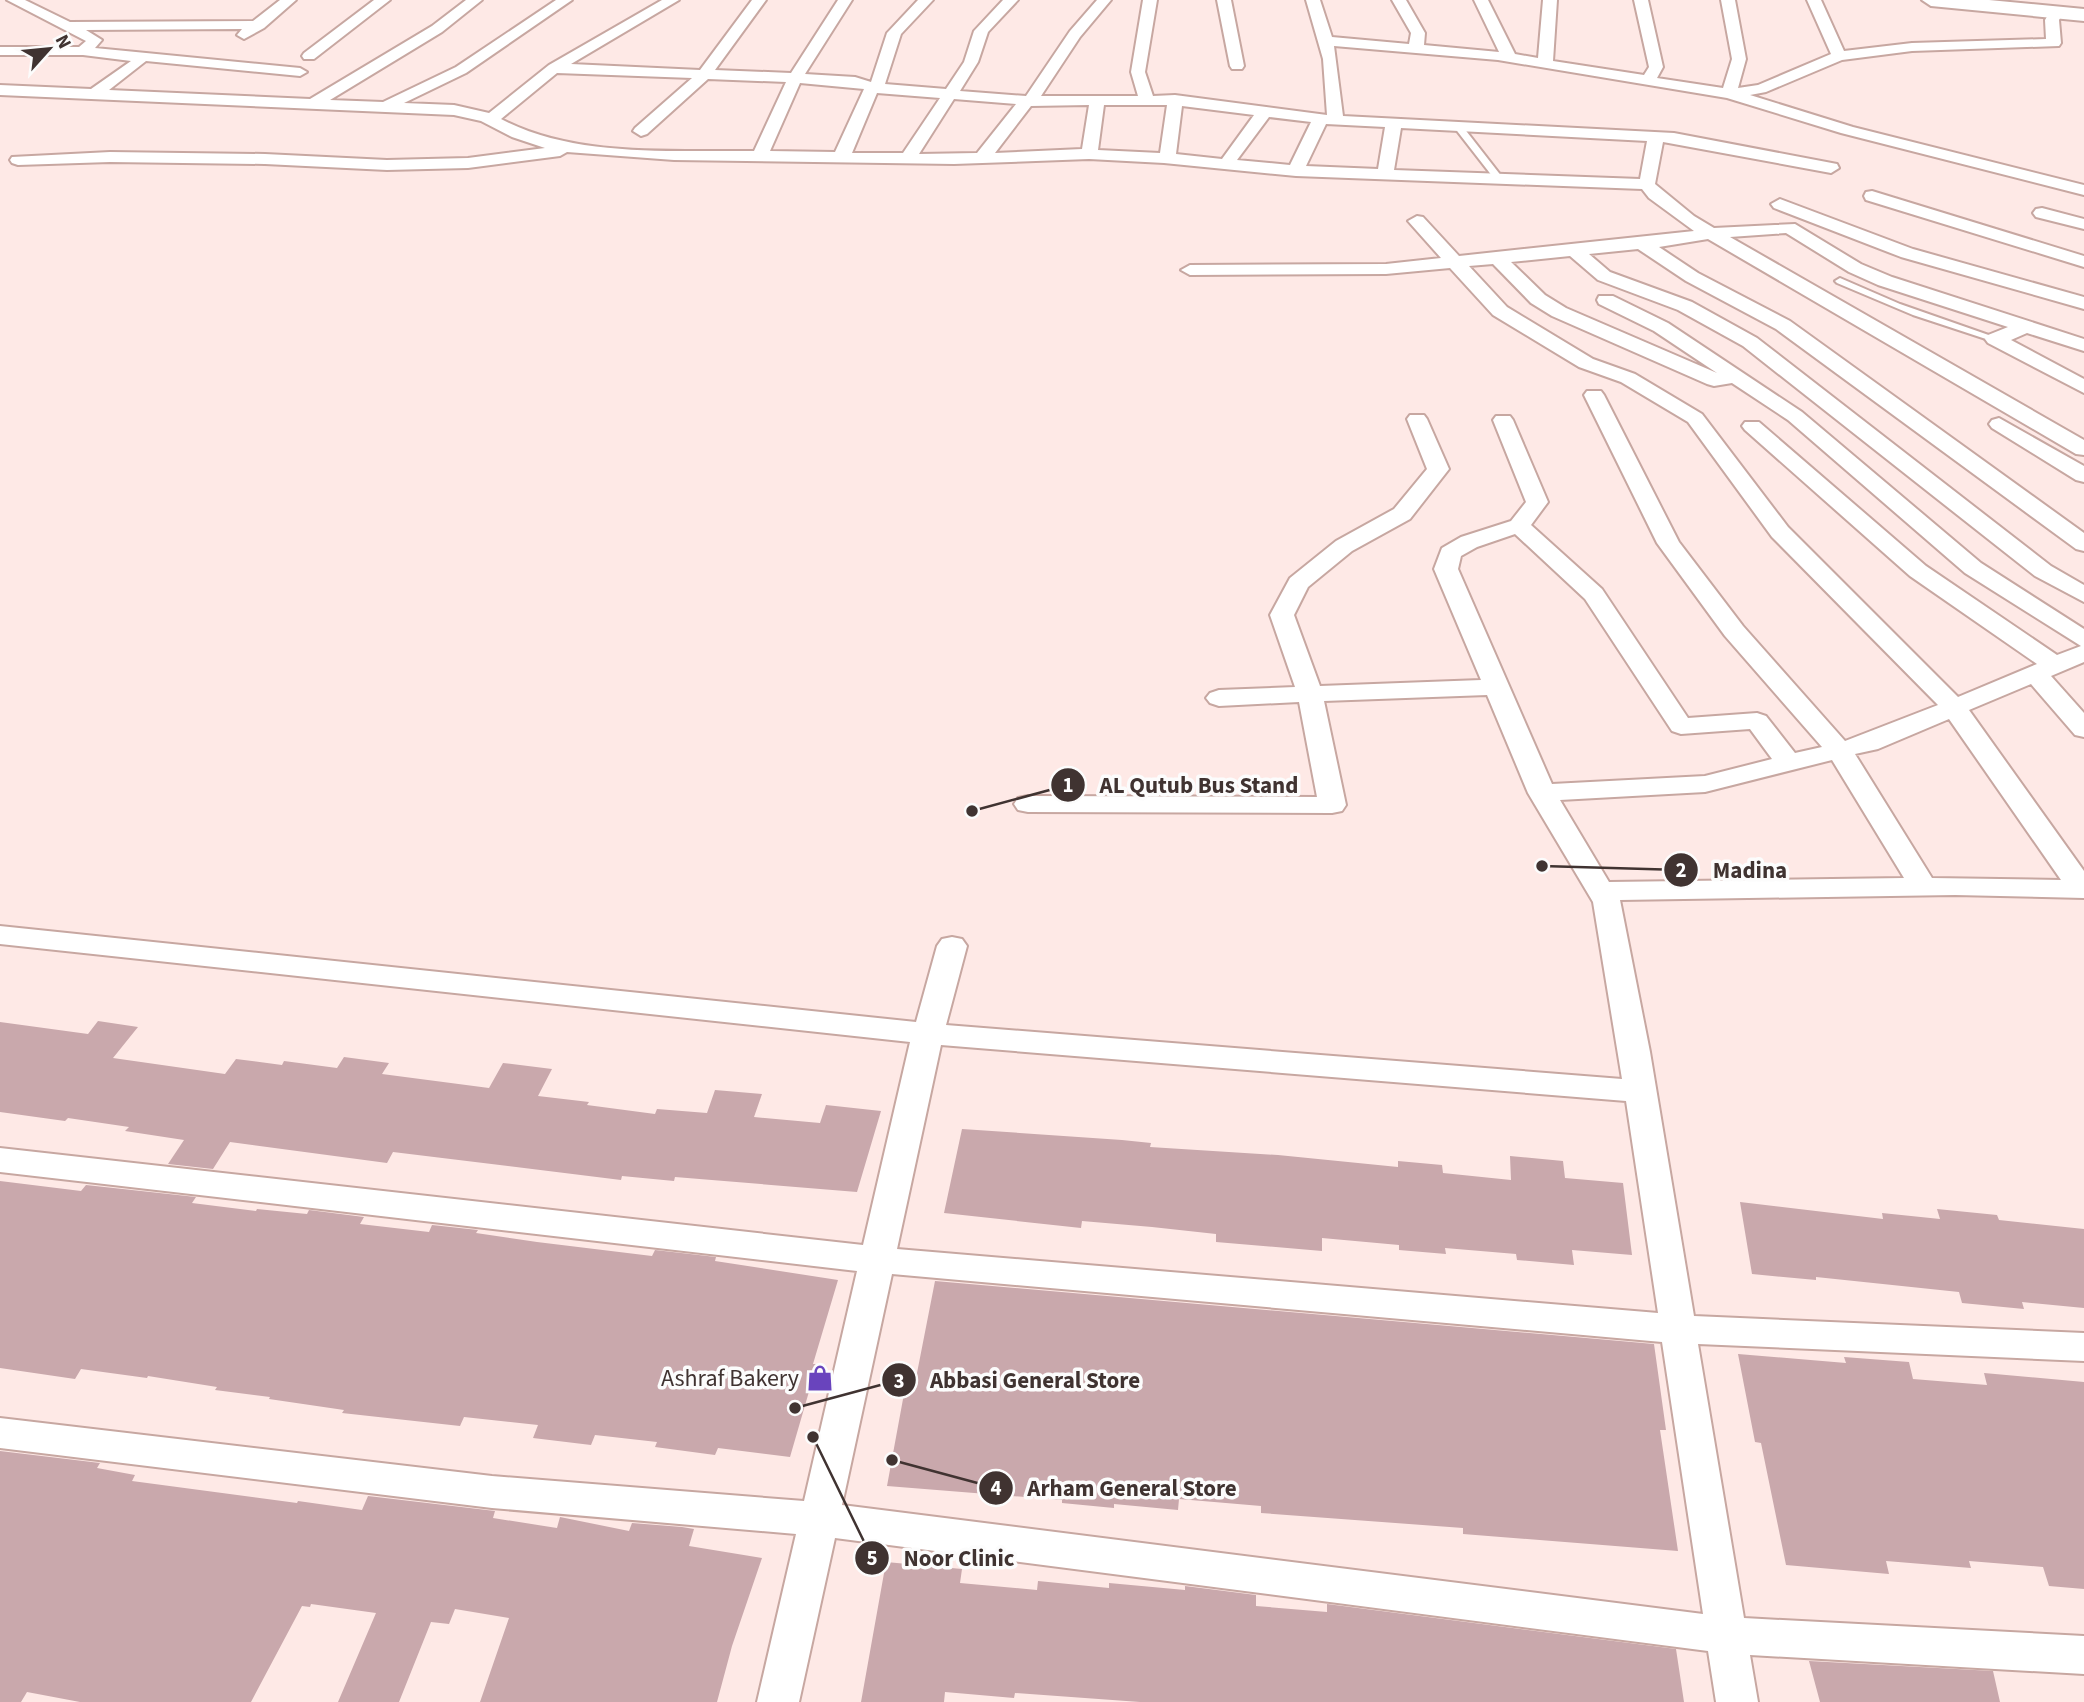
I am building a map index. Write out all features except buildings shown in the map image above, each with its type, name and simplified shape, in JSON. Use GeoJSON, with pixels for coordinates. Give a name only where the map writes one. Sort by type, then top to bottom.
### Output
{"type":"FeatureCollection","features":[{"type":"Feature","properties":{"kind":"street"},"geometry":{"type":"LineString","coordinates":[[14,0],[96,40],[83,51]]}},
{"type":"Feature","properties":{"kind":"street"},"geometry":{"type":"LineString","coordinates":[[181,61],[251,32],[289,0]]}},
{"type":"Feature","properties":{"kind":"street"},"geometry":{"type":"LineString","coordinates":[[309,55],[383,0]]}},
{"type":"Feature","properties":{"kind":"street"},"geometry":{"type":"LineString","coordinates":[[314,103],[437,29],[475,0]]}},
{"type":"Feature","properties":{"kind":"street"},"geometry":{"type":"LineString","coordinates":[[386,106],[461,70],[565,0]]}},
{"type":"Feature","properties":{"kind":"street"},"geometry":{"type":"LineString","coordinates":[[490,120],[554,68],[672,0]]}},
{"type":"Feature","properties":{"kind":"street"},"geometry":{"type":"LineString","coordinates":[[641,131],[704,75],[759,0]]}},
{"type":"Feature","properties":{"kind":"street"},"geometry":{"type":"LineString","coordinates":[[760,156],[794,78],[845,0]]}},
{"type":"Feature","properties":{"kind":"street"},"geometry":{"type":"LineString","coordinates":[[842,156],[873,89],[894,33],[926,0]]}},
{"type":"Feature","properties":{"kind":"street"},"geometry":{"type":"LineString","coordinates":[[909,157],[971,62],[981,30],[1011,0]]}},
{"type":"Feature","properties":{"kind":"street"},"geometry":{"type":"LineString","coordinates":[[982,158],[1104,0]]}},
{"type":"Feature","properties":{"kind":"street"},"geometry":{"type":"LineString","coordinates":[[1147,100],[1138,72],[1150,0]]}},
{"type":"Feature","properties":{"kind":"street"},"geometry":{"type":"LineString","coordinates":[[1224,0],[1237,66]]}},
{"type":"Feature","properties":{"kind":"street"},"geometry":{"type":"LineString","coordinates":[[1296,171],[1327,120],[1335,73],[1328,41],[1313,0]]}},
{"type":"Feature","properties":{"kind":"street"},"geometry":{"type":"LineString","coordinates":[[1399,0],[1418,33],[1416,48]]}},
{"type":"Feature","properties":{"kind":"street"},"geometry":{"type":"LineString","coordinates":[[1482,0],[1510,59]]}},
{"type":"Feature","properties":{"kind":"street"},"geometry":{"type":"LineString","coordinates":[[1545,64],[1550,0]]}},
{"type":"Feature","properties":{"kind":"street"},"geometry":{"type":"LineString","coordinates":[[1641,0],[1656,67],[1648,81]]}},
{"type":"Feature","properties":{"kind":"street"},"geometry":{"type":"LineString","coordinates":[[1728,0],[1740,59],[1728,94]]}},
{"type":"Feature","properties":{"kind":"street"},"geometry":{"type":"LineString","coordinates":[[1814,0],[1839,56]]}},
{"type":"Feature","properties":{"kind":"street"},"geometry":{"type":"LineString","coordinates":[[1931,0],[2027,5],[2056,13],[2084,16]]}},
{"type":"Feature","properties":{"kind":"street"},"geometry":{"type":"LineString","coordinates":[[1728,94],[1761,89],[1839,56],[1912,47],[2054,43],[2052,20],[2056,13]]}},
{"type":"Feature","properties":{"kind":"street"},"geometry":{"type":"LineString","coordinates":[[68,26],[259,25]]}},
{"type":"Feature","properties":{"kind":"street"},"geometry":{"type":"LineString","coordinates":[[1328,41],[1510,59],[1728,94],[1847,130],[2084,190]]}},
{"type":"Feature","properties":{"kind":"street"},"geometry":{"type":"LineString","coordinates":[[0,51],[83,51],[299,72]]}},
{"type":"Feature","properties":{"kind":"street"},"geometry":{"type":"LineString","coordinates":[[42,64],[62,51]]}},
{"type":"Feature","properties":{"kind":"street"},"geometry":{"type":"LineString","coordinates":[[94,94],[139,62],[135,56]]}},
{"type":"Feature","properties":{"kind":"street"},"geometry":{"type":"LineString","coordinates":[[554,68],[855,82],[873,89],[1027,102],[1175,100],[1327,120],[1674,138],[1831,168]]}},
{"type":"Feature","properties":{"kind":"street"},"geometry":{"type":"LineString","coordinates":[[10,83],[94,94],[454,110],[478,114],[544,143],[577,149],[674,155],[982,158],[1089,154],[1385,176],[1647,184],[1655,194],[1688,220],[2084,449]]}},
{"type":"Feature","properties":{"kind":"street"},"geometry":{"type":"LineString","coordinates":[[1089,154],[1097,100]]}},
{"type":"Feature","properties":{"kind":"street"},"geometry":{"type":"LineString","coordinates":[[1164,158],[1168,154],[1175,100]]}},
{"type":"Feature","properties":{"kind":"street"},"geometry":{"type":"LineString","coordinates":[[1226,165],[1238,143],[1265,112]]}},
{"type":"Feature","properties":{"kind":"street"},"geometry":{"type":"LineString","coordinates":[[1385,176],[1394,123]]}},
{"type":"Feature","properties":{"kind":"street"},"geometry":{"type":"LineString","coordinates":[[1647,184],[1656,137]]}},
{"type":"Feature","properties":{"kind":"street"},"geometry":{"type":"LineString","coordinates":[[18,160],[110,157],[265,159],[387,165],[454,164],[577,149]]}},
{"type":"Feature","properties":{"kind":"street"},"geometry":{"type":"LineString","coordinates":[[1872,196],[2084,262]]}},
{"type":"Feature","properties":{"kind":"street"},"geometry":{"type":"LineString","coordinates":[[1688,220],[1788,207],[1907,253],[2084,303]]}},
{"type":"Feature","properties":{"kind":"street"},"geometry":{"type":"LineString","coordinates":[[2042,213],[2084,224]]}},
{"type":"Feature","properties":{"kind":"street"},"geometry":{"type":"LineString","coordinates":[[1417,221],[1500,311],[1586,363],[1628,378],[1695,418],[1780,531],[1954,708],[2083,889]]}},
{"type":"Feature","properties":{"kind":"street"},"geometry":{"type":"LineString","coordinates":[[1191,270],[1386,269],[1642,244],[1711,233],[1789,228],[1855,268],[1885,281],[2084,345]]}},
{"type":"Feature","properties":{"kind":"street"},"geometry":{"type":"LineString","coordinates":[[1642,244],[1692,277],[1783,325],[2084,544]]}},
{"type":"Feature","properties":{"kind":"street"},"geometry":{"type":"LineString","coordinates":[[1573,250],[1604,276],[1685,306],[1750,342],[2043,571],[2084,595]]}},
{"type":"Feature","properties":{"kind":"street"},"geometry":{"type":"LineString","coordinates":[[1497,258],[1538,299],[1559,312],[1714,380],[1737,376]]}},
{"type":"Feature","properties":{"kind":"street"},"geometry":{"type":"LineString","coordinates":[[1606,300],[1661,327],[1795,416],[1973,568],[2084,640]]}},
{"type":"Feature","properties":{"kind":"street"},"geometry":{"type":"LineString","coordinates":[[1995,339],[2025,327]]}},
{"type":"Feature","properties":{"kind":"street"},"geometry":{"type":"LineString","coordinates":[[1995,339],[2084,387]]}},
{"type":"Feature","properties":{"kind":"street"},"geometry":{"type":"LineString","coordinates":[[1594,395],[1668,543],[1734,631],[1839,750],[1923,886]]}},
{"type":"Feature","properties":{"kind":"street"},"geometry":{"type":"LineString","coordinates":[[1709,435],[1795,416]]}},
{"type":"Feature","properties":{"kind":"street"},"geometry":{"type":"LineString","coordinates":[[1028,803],[1332,805],[1310,694],[1282,615],[1298,583],[1344,546],[1402,514],[1438,469],[1417,419]]}},
{"type":"Feature","properties":{"kind":"street"},"geometry":{"type":"LineString","coordinates":[[1503,421],[1537,502],[1519,526],[1469,542],[1450,553],[1446,569],[1542,793],[1607,902],[1640,1091],[1737,1702]]}},
{"type":"Feature","properties":{"kind":"street"},"geometry":{"type":"LineString","coordinates":[[1998,424],[2084,475]]}},
{"type":"Feature","properties":{"kind":"street"},"geometry":{"type":"LineString","coordinates":[[1752,426],[1918,570],[2045,669],[2084,729]]}},
{"type":"Feature","properties":{"kind":"street"},"geometry":{"type":"LineString","coordinates":[[1519,526],[1594,594],[1681,726],[1757,721],[1789,763]]}},
{"type":"Feature","properties":{"kind":"street"},"geometry":{"type":"LineString","coordinates":[[1542,793],[1705,783],[1869,743],[2084,653]]}},
{"type":"Feature","properties":{"kind":"street"},"geometry":{"type":"LineString","coordinates":[[1219,698],[1497,687]]}},
{"type":"Feature","properties":{"kind":"street"},"geometry":{"type":"LineString","coordinates":[[1600,891],[1923,886],[2083,889]]}},
{"type":"Feature","properties":{"kind":"street"},"geometry":{"type":"LineString","coordinates":[[0,934],[928,1034],[1640,1091]]}},
{"type":"Feature","properties":{"kind":"street"},"geometry":{"type":"LineString","coordinates":[[778,1702],[928,1034],[952,946]]}},
{"type":"Feature","properties":{"kind":"street"},"geometry":{"type":"LineString","coordinates":[[0,1160],[877,1260],[1678,1329],[2084,1348]]}},
{"type":"Feature","properties":{"kind":"street"},"geometry":{"type":"LineString","coordinates":[[0,1433],[492,1492],[819,1519],[1726,1635],[2084,1655]]}},
{"type":"Feature","properties":{"kind":"lane"},"geometry":{"type":"LineString","coordinates":[[1457,125],[1499,179]]}},
{"type":"Feature","properties":{"kind":"lane"},"geometry":{"type":"LineString","coordinates":[[1840,281],[1925,318],[1995,339]]}},
{"type":"Feature","properties":{"kind":"place","name":"AL Qutub Bus Stand"},"geometry":{"type":"Point","coordinates":[972,811]}},
{"type":"Feature","properties":{"kind":"place","name":"Madina"},"geometry":{"type":"Point","coordinates":[1542,866]}},
{"type":"Feature","properties":{"kind":"place","name":"Ashraf Bakery"},"geometry":{"type":"Point","coordinates":[820,1378]}},
{"type":"Feature","properties":{"kind":"place","name":"Abbasi General Store"},"geometry":{"type":"Point","coordinates":[795,1408]}},
{"type":"Feature","properties":{"kind":"place","name":"Noor Clinic"},"geometry":{"type":"Point","coordinates":[813,1437]}},
{"type":"Feature","properties":{"kind":"place","name":"Arham General Store"},"geometry":{"type":"Point","coordinates":[892,1460]}}]}
